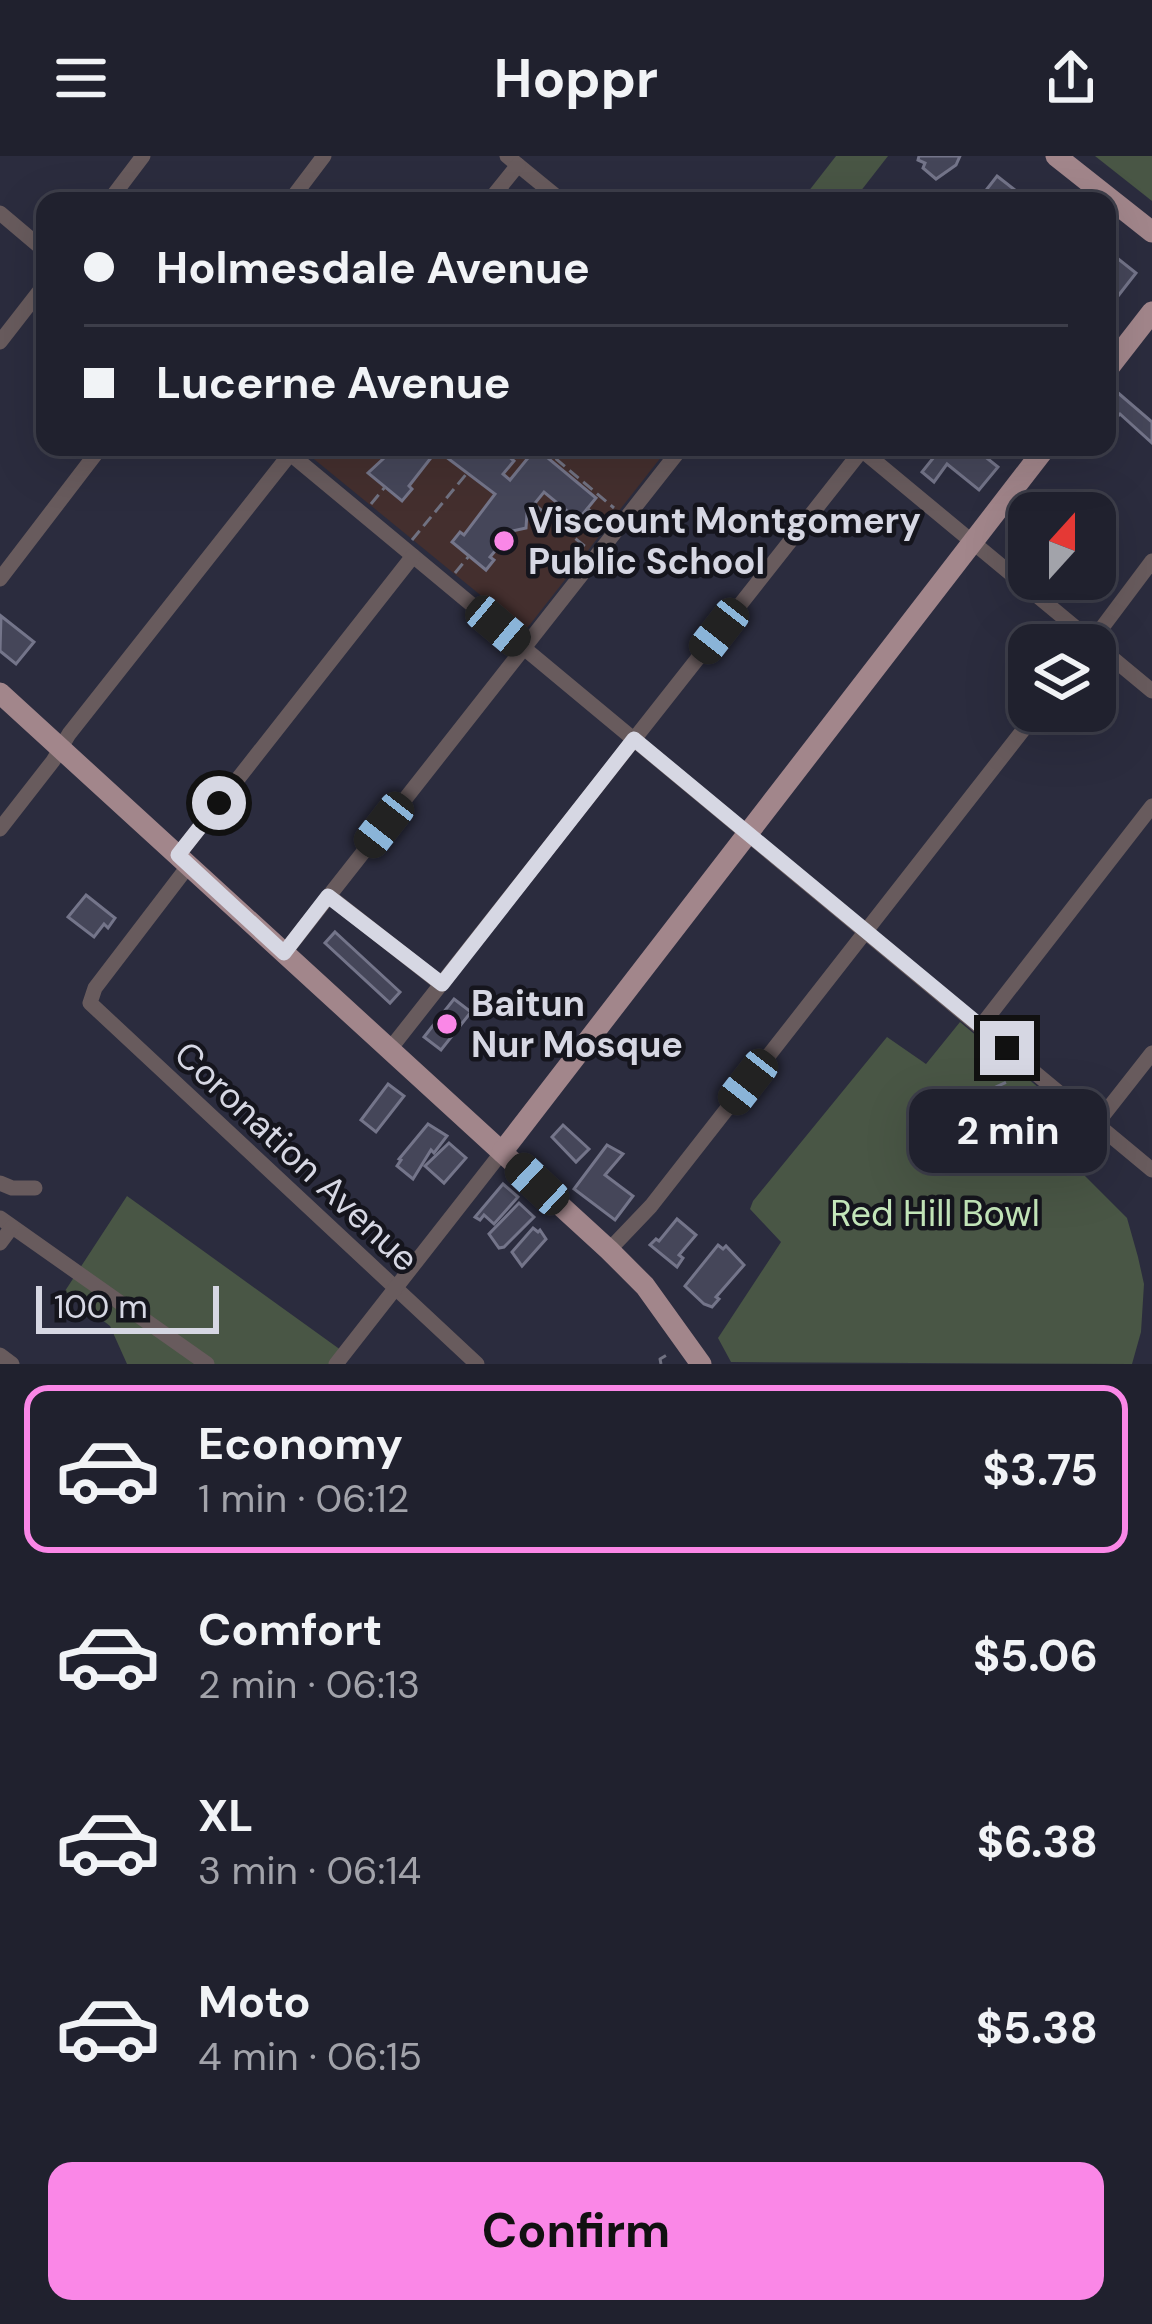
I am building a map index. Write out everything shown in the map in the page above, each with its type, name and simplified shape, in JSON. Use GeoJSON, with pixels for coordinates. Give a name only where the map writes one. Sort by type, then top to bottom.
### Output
{"type":"FeatureCollection","features":[{"type":"Feature","properties":{"kind":"main road"},"geometry":{"type":"LineString","coordinates":[[1056,156],[1101,192]]}},
{"type":"Feature","properties":{"kind":"main road"},"geometry":{"type":"LineString","coordinates":[[1116,204],[1152,232]]}},
{"type":"Feature","properties":{"kind":"main road"},"geometry":{"type":"LineString","coordinates":[[1116,358],[1152,311]]}},
{"type":"Feature","properties":{"kind":"main road"},"geometry":{"type":"LineString","coordinates":[[502,1152],[1039,456]]}},
{"type":"Feature","properties":{"kind":"main road"},"geometry":{"type":"LineString","coordinates":[[0,693],[608,1250],[645,1286],[701,1364]]}},
{"type":"Feature","properties":{"kind":"street"},"geometry":{"type":"LineString","coordinates":[[116,192],[143,156]]}},
{"type":"Feature","properties":{"kind":"street"},"geometry":{"type":"LineString","coordinates":[[297,192],[324,156]]}},
{"type":"Feature","properties":{"kind":"street"},"geometry":{"type":"LineString","coordinates":[[494,192],[513,160],[551,192]]}},
{"type":"Feature","properties":{"kind":"street"},"geometry":{"type":"LineString","coordinates":[[0,213],[36,243]]}},
{"type":"Feature","properties":{"kind":"street"},"geometry":{"type":"LineString","coordinates":[[0,342],[36,296]]}},
{"type":"Feature","properties":{"kind":"street"},"geometry":{"type":"LineString","coordinates":[[0,579],[94,456]]}},
{"type":"Feature","properties":{"kind":"street"},"geometry":{"type":"LineString","coordinates":[[0,829],[285,456]]}},
{"type":"Feature","properties":{"kind":"street"},"geometry":{"type":"LineString","coordinates":[[298,456],[1152,1171]]}},
{"type":"Feature","properties":{"kind":"street"},"geometry":{"type":"LineString","coordinates":[[284,953],[675,456]]}},
{"type":"Feature","properties":{"kind":"street"},"geometry":{"type":"LineString","coordinates":[[390,1049],[855,456]]}},
{"type":"Feature","properties":{"kind":"street"},"geometry":{"type":"LineString","coordinates":[[868,456],[1069,624]]}},
{"type":"Feature","properties":{"kind":"street"},"geometry":{"type":"LineString","coordinates":[[184,860],[409,553]]}},
{"type":"Feature","properties":{"kind":"street"},"geometry":{"type":"LineString","coordinates":[[1105,624],[1152,561]]}},
{"type":"Feature","properties":{"kind":"street"},"geometry":{"type":"LineString","coordinates":[[1116,663],[1152,691]]}},
{"type":"Feature","properties":{"kind":"street"},"geometry":{"type":"LineString","coordinates":[[608,1250],[651,1206],[1021,732]]}},
{"type":"Feature","properties":{"kind":"street"},"geometry":{"type":"LineString","coordinates":[[981,1026],[1152,806]]}},
{"type":"Feature","properties":{"kind":"street","name":"Coronation Avenue"},"geometry":{"type":"LineString","coordinates":[[184,860],[95,988],[90,1003],[477,1364]]}},
{"type":"Feature","properties":{"kind":"street"},"geometry":{"type":"LineString","coordinates":[[328,896],[442,984]]}},
{"type":"Feature","properties":{"kind":"street"},"geometry":{"type":"LineString","coordinates":[[1097,1123],[1152,1053]]}},
{"type":"Feature","properties":{"kind":"street"},"geometry":{"type":"LineString","coordinates":[[336,1364],[502,1152]]}},
{"type":"Feature","properties":{"kind":"street"},"geometry":{"type":"LineString","coordinates":[[0,1183],[35,1188]]}},
{"type":"Feature","properties":{"kind":"street"},"geometry":{"type":"LineString","coordinates":[[0,1243],[6,1223],[207,1364]]}},
{"type":"Feature","properties":{"kind":"street"},"geometry":{"type":"LineString","coordinates":[[0,1355],[13,1364]]}},
{"type":"Feature","properties":{"kind":"path"},"geometry":{"type":"LineString","coordinates":[[553,456],[626,518]]}},
{"type":"Feature","properties":{"kind":"path"},"geometry":{"type":"LineString","coordinates":[[409,553],[468,472]]}},
{"type":"Feature","properties":{"kind":"path"},"geometry":{"type":"LineString","coordinates":[[362,514],[385,487]]}},
{"type":"Feature","properties":{"kind":"path"},"geometry":{"type":"LineString","coordinates":[[534,504],[596,556]]}},
{"type":"Feature","properties":{"kind":"path"},"geometry":{"type":"LineString","coordinates":[[587,508],[615,532]]}},
{"type":"Feature","properties":{"kind":"path"},"geometry":{"type":"LineString","coordinates":[[446,584],[469,556]]}},
{"type":"Feature","properties":{"kind":"path"},"geometry":{"type":"LineString","coordinates":[[946,1110],[1033,1070]]}},
{"type":"Feature","properties":{"kind":"shaded area","name":"Viscount Montgomery Public School"},"geometry":{"type":"Polygon","coordinates":[[[310,456],[662,456],[522,629],[310,456]]]}},
{"type":"Feature","properties":{"kind":"green space"},"geometry":{"type":"Polygon","coordinates":[[[836,156],[888,156],[860,192],[808,192],[836,156]]]}},
{"type":"Feature","properties":{"kind":"green space"},"geometry":{"type":"Polygon","coordinates":[[[1095,156],[1152,156],[1152,201],[1095,156]]]}},
{"type":"Feature","properties":{"kind":"green space","name":"Red Hill Bowl"},"geometry":{"type":"Polygon","coordinates":[[[960,1022],[1106,1144],[1082,1173],[1127,1218],[1138,1257],[1144,1284],[1141,1332],[1132,1364],[731,1362],[718,1338],[781,1242],[750,1209],[753,1201],[887,1037],[926,1064],[960,1022]]]}},
{"type":"Feature","properties":{"kind":"green space"},"geometry":{"type":"Polygon","coordinates":[[[127,1196],[345,1353],[337,1364],[127,1364],[110,1326],[65,1291],[127,1196]]]}},
{"type":"Feature","properties":{"kind":"building"},"geometry":{"type":"Polygon","coordinates":[[[919,156],[960,156],[956,165],[936,179],[923,168],[919,156]]]}},
{"type":"Feature","properties":{"kind":"building"},"geometry":{"type":"Polygon","coordinates":[[[997,176],[1017,192],[985,192],[997,176]]]}},
{"type":"Feature","properties":{"kind":"building"},"geometry":{"type":"Polygon","coordinates":[[[1116,257],[1136,273],[1116,294],[1116,257]]]}},
{"type":"Feature","properties":{"kind":"building"},"geometry":{"type":"Polygon","coordinates":[[[1116,393],[1152,422],[1152,443],[1120,414],[1116,418],[1116,393]]]}},
{"type":"Feature","properties":{"kind":"building"},"geometry":{"type":"Polygon","coordinates":[[[386,456],[432,456],[402,501],[368,473],[386,456]]]}},
{"type":"Feature","properties":{"kind":"building"},"geometry":{"type":"Polygon","coordinates":[[[445,456],[508,456],[514,461],[503,474],[510,480],[530,456],[546,456],[596,498],[578,520],[544,492],[527,513],[526,528],[512,531],[490,557],[494,560],[486,570],[452,542],[460,532],[464,535],[495,494],[445,456]]]}},
{"type":"Feature","properties":{"kind":"building"},"geometry":{"type":"Polygon","coordinates":[[[935,456],[984,456],[998,467],[979,490],[947,464],[934,482],[922,472],[935,456]]]}},
{"type":"Feature","properties":{"kind":"building"},"geometry":{"type":"Polygon","coordinates":[[[1,616],[34,642],[16,664],[0,651],[1,616]]]}},
{"type":"Feature","properties":{"kind":"building"},"geometry":{"type":"Polygon","coordinates":[[[86,895],[115,918],[94,937],[68,917],[86,895]]]}},
{"type":"Feature","properties":{"kind":"building"},"geometry":{"type":"Polygon","coordinates":[[[335,932],[400,992],[390,1003],[325,943],[335,932]]]}},
{"type":"Feature","properties":{"kind":"building","name":"Baitun Nur Mosque"},"geometry":{"type":"Polygon","coordinates":[[[454,999],[471,1012],[441,1050],[424,1037],[454,999]]]}},
{"type":"Feature","properties":{"kind":"building"},"geometry":{"type":"Polygon","coordinates":[[[388,1084],[404,1096],[376,1132],[361,1120],[388,1084]]]}},
{"type":"Feature","properties":{"kind":"building"},"geometry":{"type":"Polygon","coordinates":[[[428,1124],[447,1136],[434,1153],[431,1150],[413,1179],[397,1166],[428,1124]]]}},
{"type":"Feature","properties":{"kind":"building"},"geometry":{"type":"Polygon","coordinates":[[[563,1125],[589,1149],[576,1162],[552,1137],[563,1125]]]}},
{"type":"Feature","properties":{"kind":"building"},"geometry":{"type":"Polygon","coordinates":[[[449,1143],[466,1158],[444,1183],[425,1166],[449,1143]]]}},
{"type":"Feature","properties":{"kind":"building"},"geometry":{"type":"Polygon","coordinates":[[[607,1145],[623,1154],[605,1175],[633,1196],[615,1220],[574,1189],[607,1145]]]}},
{"type":"Feature","properties":{"kind":"building"},"geometry":{"type":"Polygon","coordinates":[[[503,1184],[518,1197],[494,1224],[484,1215],[480,1220],[475,1217],[503,1184]]]}},
{"type":"Feature","properties":{"kind":"building"},"geometry":{"type":"Polygon","coordinates":[[[519,1203],[534,1217],[499,1248],[489,1234],[519,1203]]]}},
{"type":"Feature","properties":{"kind":"building"},"geometry":{"type":"Polygon","coordinates":[[[677,1219],[696,1235],[679,1255],[683,1258],[677,1267],[650,1245],[677,1219]]]}},
{"type":"Feature","properties":{"kind":"building"},"geometry":{"type":"Polygon","coordinates":[[[533,1228],[546,1239],[522,1266],[512,1252],[533,1228]]]}},
{"type":"Feature","properties":{"kind":"building"},"geometry":{"type":"Polygon","coordinates":[[[718,1245],[726,1246],[744,1265],[712,1307],[685,1286],[718,1245]]]}},
{"type":"Feature","properties":{"kind":"place","name":"Viscount Montgomery Public School"},"geometry":{"type":"Point","coordinates":[504,541]}},
{"type":"Feature","properties":{"kind":"place","name":"Baitun Nur Mosque"},"geometry":{"type":"Point","coordinates":[447,1024]}},
{"type":"Feature","properties":{"kind":"route"},"geometry":{"type":"LineString","coordinates":[[219,803],[178,855],[284,953],[328,896],[442,984],[634,739],[1007,1048]]}}]}
